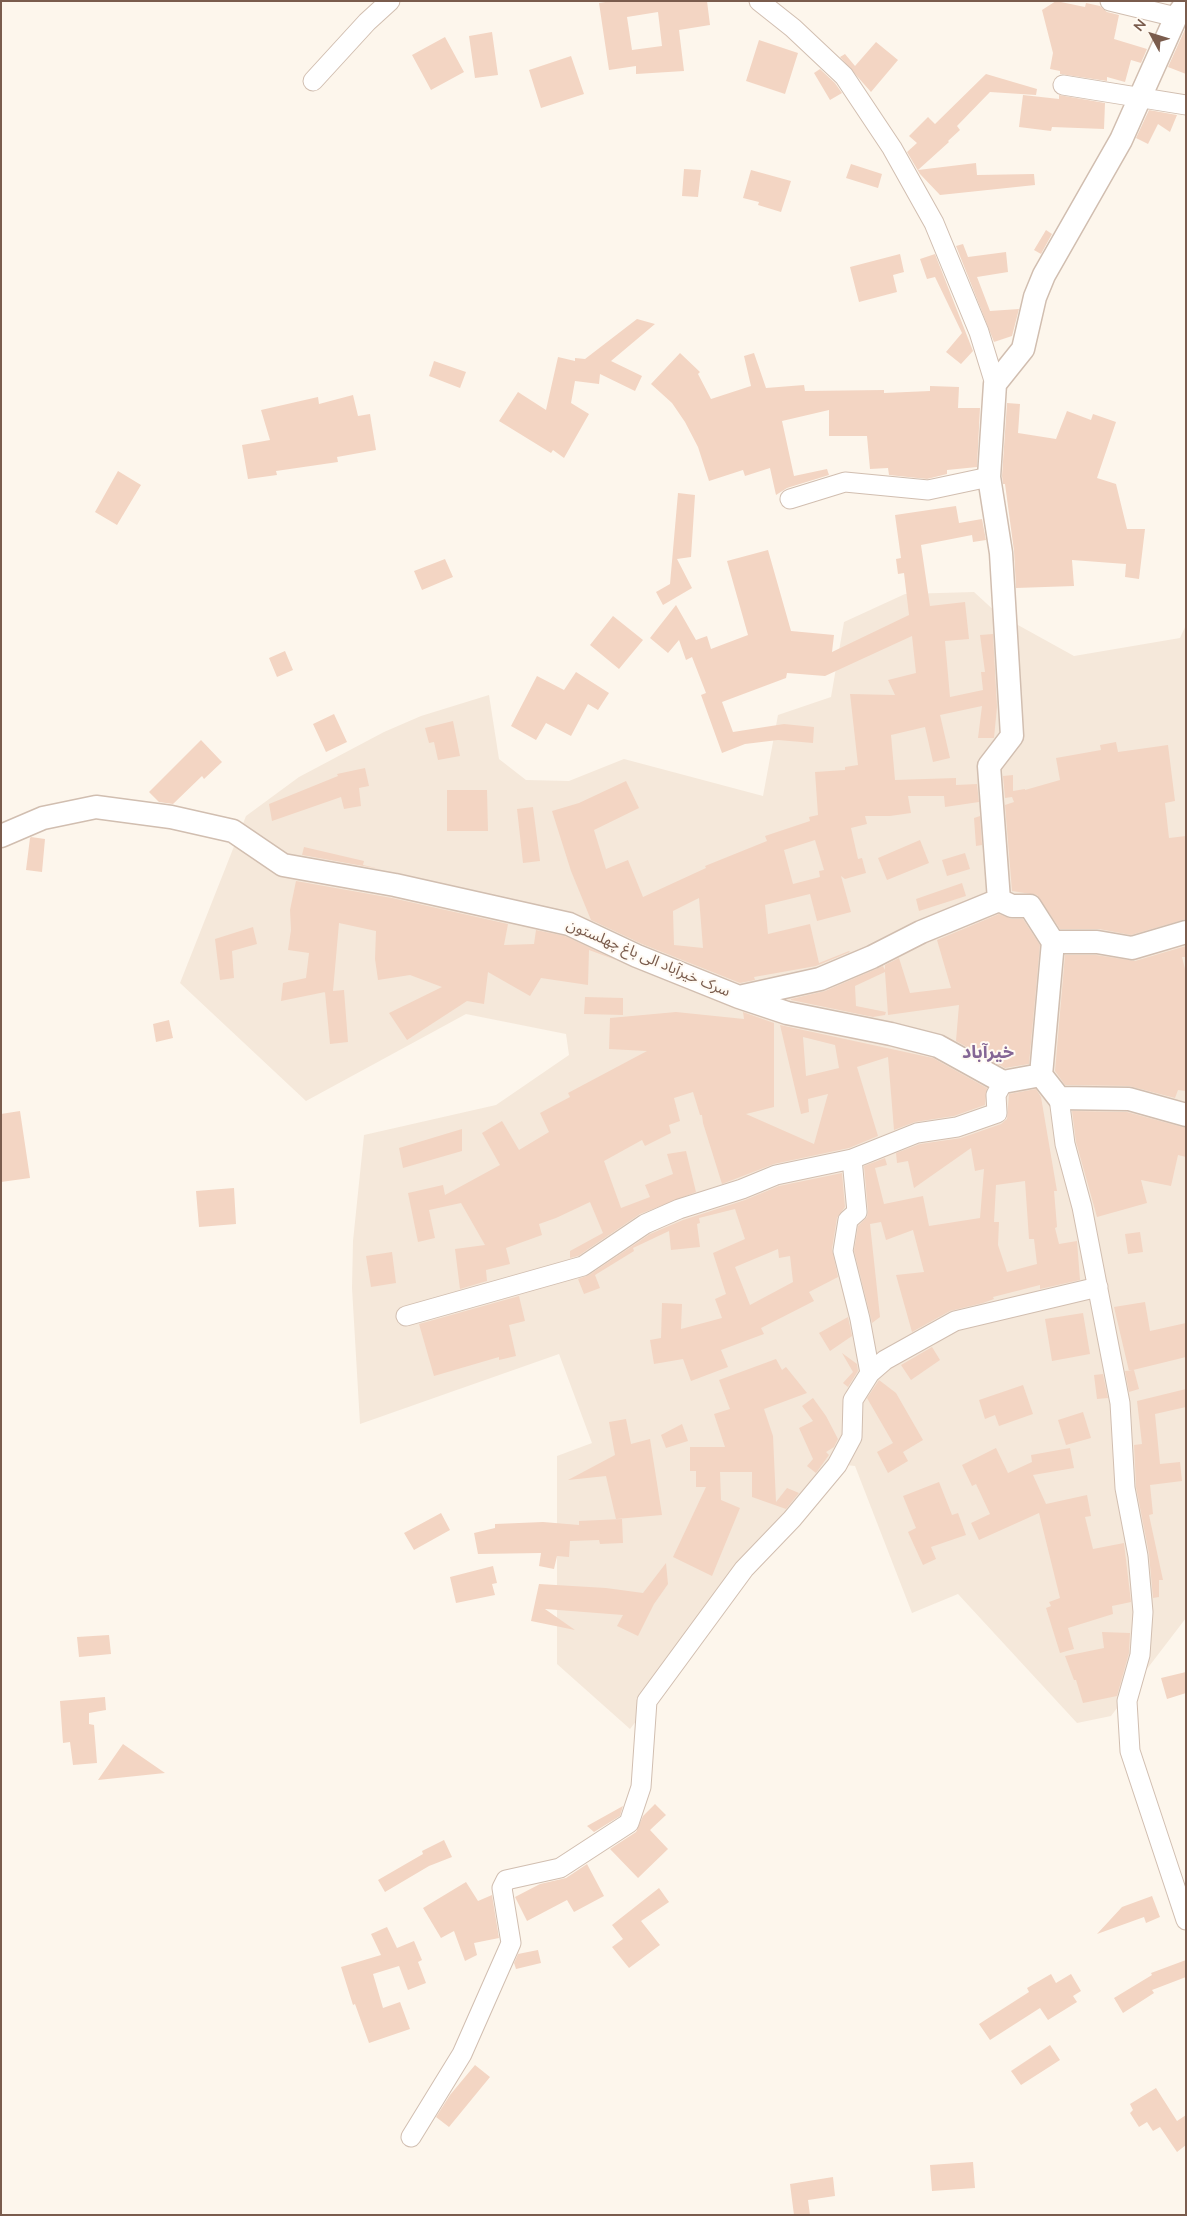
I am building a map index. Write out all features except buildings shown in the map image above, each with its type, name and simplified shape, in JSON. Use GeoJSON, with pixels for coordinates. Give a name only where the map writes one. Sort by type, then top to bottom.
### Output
{"type":"FeatureCollection","features":[{"type":"Feature","properties":{"kind":"street"},"geometry":{"type":"LineString","coordinates":[[313,81],[367,22],[390,1]]}},
{"type":"Feature","properties":{"kind":"street"},"geometry":{"type":"LineString","coordinates":[[759,1],[793,28],[844,76],[892,148],[934,223],[979,332],[995,384],[989,477],[1001,553],[1012,736],[989,766],[999,900],[1012,906],[1030,906],[1053,942],[1041,1075],[1059,1098],[1065,1144],[1082,1207],[1098,1286],[1120,1403],[1125,1488],[1138,1556],[1143,1612],[1140,1655],[1127,1701],[1130,1751],[1186,1920]]}},
{"type":"Feature","properties":{"kind":"street"},"geometry":{"type":"LineString","coordinates":[[995,384],[1023,350],[1035,296],[1044,275],[1121,140],[1181,10],[1110,1]]}},
{"type":"Feature","properties":{"kind":"street"},"geometry":{"type":"LineString","coordinates":[[1062,85],[1186,105]]}},
{"type":"Feature","properties":{"kind":"street"},"geometry":{"type":"LineString","coordinates":[[790,498],[844,482],[928,490],[989,477]]}},
{"type":"Feature","properties":{"kind":"street","name":"سرک خیرآباد الی باغ چهلستون"},"geometry":{"type":"LineString","coordinates":[[1,836],[43,818],[96,806],[180,819],[233,831],[283,865],[395,885],[569,924],[637,956],[739,997],[820,979],[872,957],[921,932],[999,900]]}},
{"type":"Feature","properties":{"kind":"street"},"geometry":{"type":"LineString","coordinates":[[1053,942],[1097,942],[1132,948],[1186,932]]}},
{"type":"Feature","properties":{"kind":"street"},"geometry":{"type":"LineString","coordinates":[[739,997],[787,1013],[891,1034],[938,1046],[1002,1082],[1041,1075]]}},
{"type":"Feature","properties":{"kind":"street"},"geometry":{"type":"LineString","coordinates":[[406,1316],[583,1266],[645,1224],[679,1209],[742,1189],[776,1175],[852,1160],[917,1133],[958,1127],[997,1113],[996,1095],[1002,1082]]}},
{"type":"Feature","properties":{"kind":"street"},"geometry":{"type":"LineString","coordinates":[[1059,1098],[1129,1098],[1186,1115]]}},
{"type":"Feature","properties":{"kind":"street"},"geometry":{"type":"LineString","coordinates":[[852,1160],[857,1212],[848,1220],[843,1251],[860,1319],[870,1372]]}},
{"type":"Feature","properties":{"kind":"street"},"geometry":{"type":"LineString","coordinates":[[411,2138],[462,2054],[511,1943],[502,1888],[506,1880],[560,1868],[629,1823],[641,1787],[647,1701],[744,1569],[792,1519],[837,1465],[852,1437],[853,1400],[870,1372],[885,1360],[955,1321],[1098,1286]]}},
{"type":"Feature","properties":{"kind":"shaded area"},"geometry":{"type":"Polygon","coordinates":[[[974,592],[998,614],[1074,656],[1180,638],[1186,625],[1186,1618],[1111,1716],[1077,1723],[958,1594],[912,1613],[855,1466],[846,1465],[734,1596],[630,1729],[557,1664],[557,1456],[592,1443],[559,1354],[360,1424],[352,1288],[353,1241],[364,1135],[496,1105],[569,1055],[566,1034],[466,1014],[306,1101],[180,983],[246,816],[299,777],[384,732],[421,716],[489,695],[499,759],[526,780],[569,781],[624,759],[763,796],[778,715],[831,697],[844,622],[905,594],[974,592]]]}},
{"type":"Feature","properties":{"kind":"district","name":"خیرآباد"},"geometry":{"type":"Point","coordinates":[988,1054]}}]}
